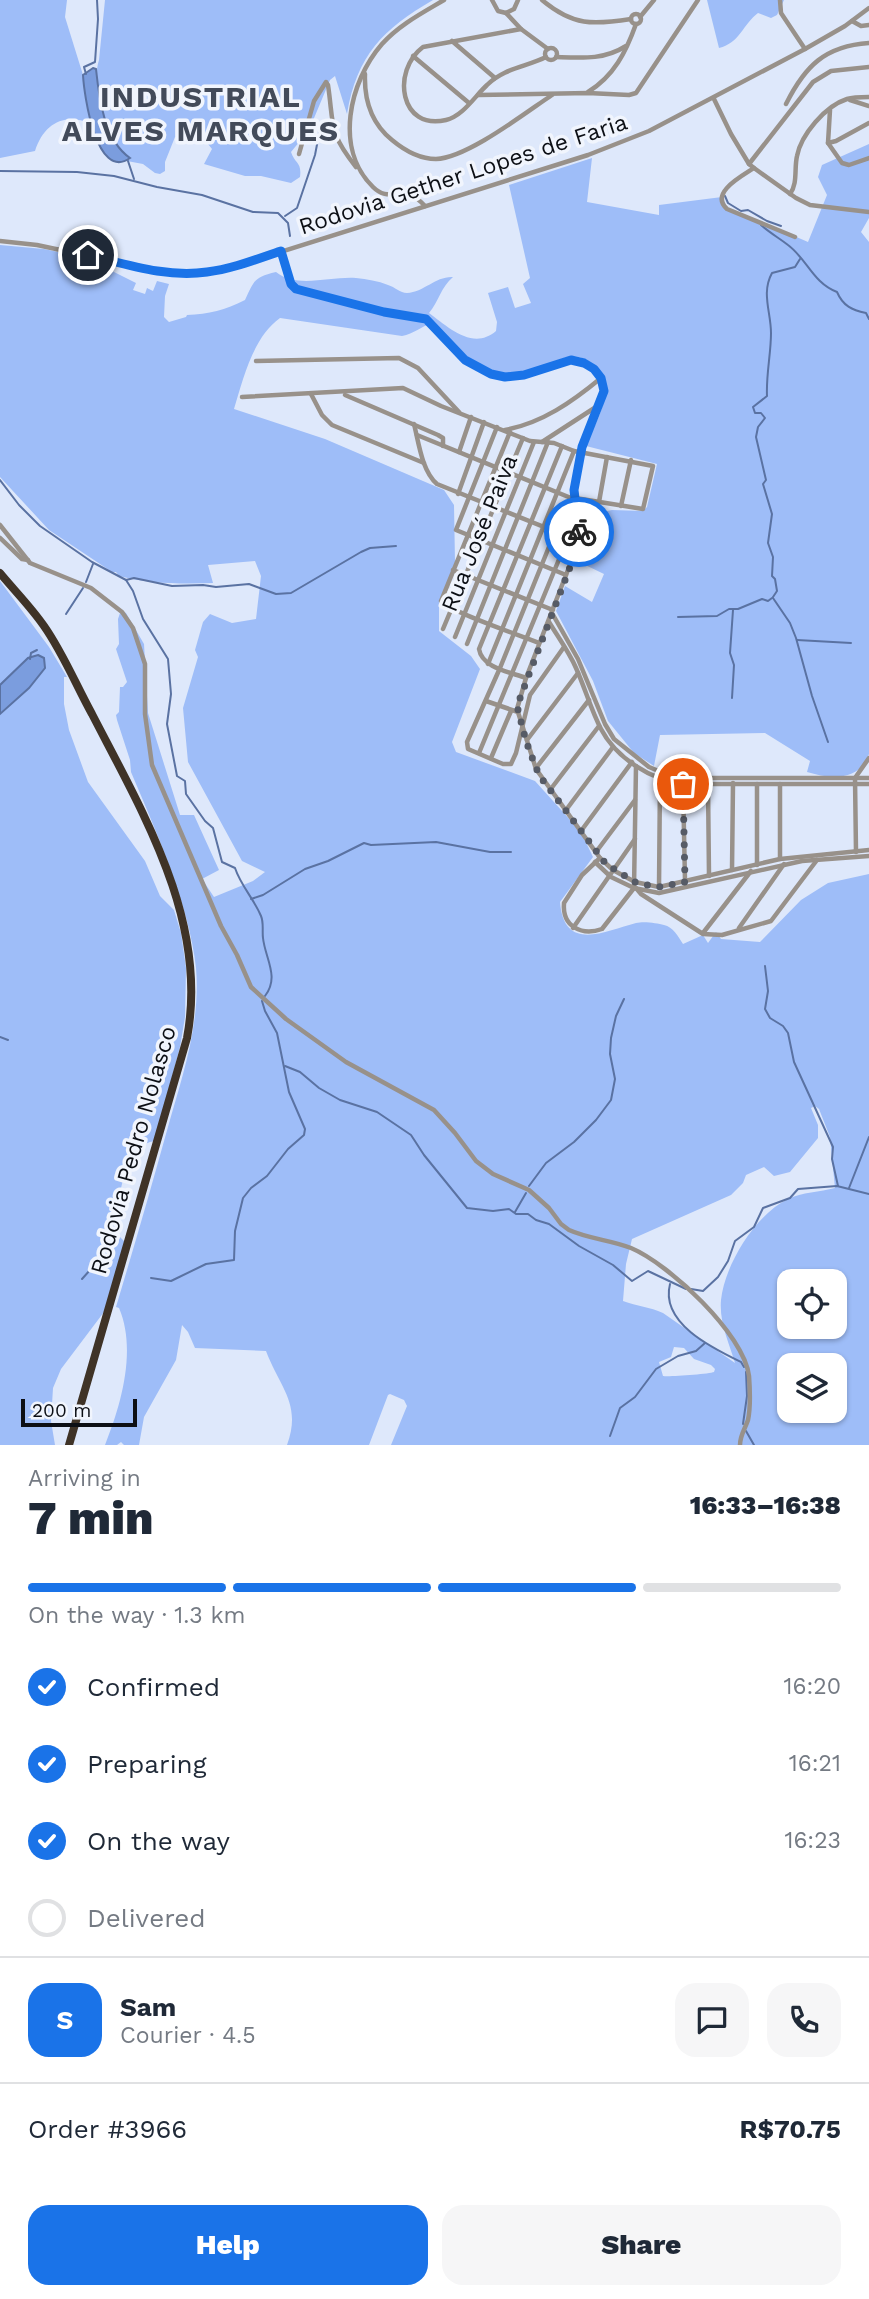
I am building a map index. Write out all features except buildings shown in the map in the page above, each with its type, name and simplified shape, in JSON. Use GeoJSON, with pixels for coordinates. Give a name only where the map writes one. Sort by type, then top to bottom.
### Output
{"type":"FeatureCollection","features":[{"type":"Feature","properties":{"kind":"highway","name":"Rodovia Pedro Nolasco"},"geometry":{"type":"LineString","coordinates":[[0,573],[46,628],[123,770],[178,903],[187,930],[191,963],[192,993],[187,1038],[69,1445]]}},
{"type":"Feature","properties":{"kind":"street"},"geometry":{"type":"LineString","coordinates":[[360,173],[351,146],[350,124],[355,96],[365,73],[382,45],[399,29],[444,0]]}},
{"type":"Feature","properties":{"kind":"street"},"geometry":{"type":"LineString","coordinates":[[492,0],[498,11],[506,13],[521,29],[548,49],[555,49],[556,57]]}},
{"type":"Feature","properties":{"kind":"street"},"geometry":{"type":"LineString","coordinates":[[506,13],[514,9],[518,0]]}},
{"type":"Feature","properties":{"kind":"street"},"geometry":{"type":"LineString","coordinates":[[542,0],[566,16],[586,23],[606,24],[631,19],[634,14],[640,17]]}},
{"type":"Feature","properties":{"kind":"street"},"geometry":{"type":"LineString","coordinates":[[588,93],[607,79],[619,63],[636,24],[654,0]]}},
{"type":"Feature","properties":{"kind":"street"},"geometry":{"type":"LineString","coordinates":[[477,95],[636,93],[698,0]]}},
{"type":"Feature","properties":{"kind":"street"},"geometry":{"type":"LineString","coordinates":[[780,0],[781,13],[806,49]]}},
{"type":"Feature","properties":{"kind":"street","name":"Rodovia Gether Lopes de Faria"},"geometry":{"type":"LineString","coordinates":[[0,241],[37,245],[153,271],[209,272],[588,155],[649,131],[806,49],[869,8]]}},
{"type":"Feature","properties":{"kind":"street"},"geometry":{"type":"LineString","coordinates":[[631,19],[636,24]]}},
{"type":"Feature","properties":{"kind":"street"},"geometry":{"type":"LineString","coordinates":[[852,21],[861,26],[869,25]]}},
{"type":"Feature","properties":{"kind":"street"},"geometry":{"type":"LineString","coordinates":[[521,29],[423,47],[409,63],[403,89],[406,102],[415,113],[428,120],[444,121],[459,114],[495,78],[513,68],[546,57],[551,60],[556,57],[596,58],[611,54],[627,45]]}},
{"type":"Feature","properties":{"kind":"street"},"geometry":{"type":"LineString","coordinates":[[451,40],[495,78]]}},
{"type":"Feature","properties":{"kind":"street"},"geometry":{"type":"LineString","coordinates":[[786,104],[800,78],[822,56],[869,43]]}},
{"type":"Feature","properties":{"kind":"street"},"geometry":{"type":"LineString","coordinates":[[546,57],[548,49]]}},
{"type":"Feature","properties":{"kind":"street"},"geometry":{"type":"LineString","coordinates":[[414,56],[469,103]]}},
{"type":"Feature","properties":{"kind":"street"},"geometry":{"type":"LineString","coordinates":[[795,237],[727,209],[721,198],[724,190],[752,166],[813,82],[831,71],[869,67]]}},
{"type":"Feature","properties":{"kind":"street"},"geometry":{"type":"LineString","coordinates":[[365,73],[366,97],[370,113],[378,126],[404,148],[431,158],[442,158],[466,150],[553,95]]}},
{"type":"Feature","properties":{"kind":"street"},"geometry":{"type":"LineString","coordinates":[[299,154],[317,94],[326,82],[337,142],[360,173],[377,191],[415,195],[425,206]]}},
{"type":"Feature","properties":{"kind":"street"},"geometry":{"type":"LineString","coordinates":[[317,94],[330,100]]}},
{"type":"Feature","properties":{"kind":"street"},"geometry":{"type":"LineString","coordinates":[[790,194],[795,184],[801,144],[830,109],[846,99],[869,97]]}},
{"type":"Feature","properties":{"kind":"street"},"geometry":{"type":"LineString","coordinates":[[714,99],[731,134],[752,166],[790,194],[817,208],[869,212]]}},
{"type":"Feature","properties":{"kind":"street"},"geometry":{"type":"LineString","coordinates":[[846,99],[869,106]]}},
{"type":"Feature","properties":{"kind":"street"},"geometry":{"type":"LineString","coordinates":[[830,109],[828,143],[845,165],[869,158]]}},
{"type":"Feature","properties":{"kind":"street"},"geometry":{"type":"LineString","coordinates":[[828,143],[869,123]]}},
{"type":"Feature","properties":{"kind":"street"},"geometry":{"type":"LineString","coordinates":[[281,251],[291,284],[296,289],[377,310],[426,319],[465,360],[485,372],[512,377],[573,360],[593,368],[601,378],[604,391],[581,452],[574,490],[579,532],[575,554],[517,706],[536,768],[598,855],[641,894],[703,934],[716,936],[771,921],[817,860]]}},
{"type":"Feature","properties":{"kind":"street"},"geometry":{"type":"LineString","coordinates":[[256,361],[398,358],[418,369],[460,413]]}},
{"type":"Feature","properties":{"kind":"street"},"geometry":{"type":"LineString","coordinates":[[507,431],[548,416],[601,378]]}},
{"type":"Feature","properties":{"kind":"street"},"geometry":{"type":"LineString","coordinates":[[242,397],[403,388],[534,442],[653,464],[645,508],[573,498],[557,493],[416,434]]}},
{"type":"Feature","properties":{"kind":"street"},"geometry":{"type":"LineString","coordinates":[[342,393],[442,437],[443,446]]}},
{"type":"Feature","properties":{"kind":"street"},"geometry":{"type":"LineString","coordinates":[[311,394],[322,415],[338,429],[425,464]]}},
{"type":"Feature","properties":{"kind":"street"},"geometry":{"type":"LineString","coordinates":[[467,644],[532,483],[545,442],[600,405]]}},
{"type":"Feature","properties":{"kind":"street"},"geometry":{"type":"LineString","coordinates":[[459,452],[471,417]]}},
{"type":"Feature","properties":{"kind":"street"},"geometry":{"type":"LineString","coordinates":[[458,494],[484,422]]}},
{"type":"Feature","properties":{"kind":"street"},"geometry":{"type":"LineString","coordinates":[[414,424],[425,464],[435,482],[458,494],[557,533],[567,540],[575,554]]}},
{"type":"Feature","properties":{"kind":"street"},"geometry":{"type":"LineString","coordinates":[[497,427],[456,530],[566,575]]}},
{"type":"Feature","properties":{"kind":"street"},"geometry":{"type":"LineString","coordinates":[[507,431],[482,503],[441,598],[445,606],[539,643]]}},
{"type":"Feature","properties":{"kind":"street"},"geometry":{"type":"LineString","coordinates":[[443,628],[523,438]]}},
{"type":"Feature","properties":{"kind":"street","name":"Rua José Paiva"},"geometry":{"type":"LineString","coordinates":[[455,637],[534,442]]}},
{"type":"Feature","properties":{"kind":"street"},"geometry":{"type":"LineString","coordinates":[[526,678],[488,664],[481,658],[479,649],[562,446]]}},
{"type":"Feature","properties":{"kind":"street"},"geometry":{"type":"LineString","coordinates":[[488,664],[574,451]]}},
{"type":"Feature","properties":{"kind":"street"},"geometry":{"type":"LineString","coordinates":[[599,502],[607,457]]}},
{"type":"Feature","properties":{"kind":"street"},"geometry":{"type":"LineString","coordinates":[[621,506],[631,460]]}},
{"type":"Feature","properties":{"kind":"street"},"geometry":{"type":"LineString","coordinates":[[564,647],[530,695],[513,761],[507,765],[467,747],[542,565],[573,498]]}},
{"type":"Feature","properties":{"kind":"street"},"geometry":{"type":"LineString","coordinates":[[0,525],[34,565],[96,592],[122,612],[136,633],[145,664],[145,714],[152,765],[216,914],[251,987],[286,1019],[346,1062],[434,1110],[476,1161],[493,1174],[529,1191],[569,1230],[632,1249],[648,1257],[685,1286],[718,1319],[746,1365],[750,1410],[740,1445]]}},
{"type":"Feature","properties":{"kind":"street"},"geometry":{"type":"LineString","coordinates":[[0,538],[22,559],[28,560]]}},
{"type":"Feature","properties":{"kind":"street"},"geometry":{"type":"LineString","coordinates":[[479,753],[567,540]]}},
{"type":"Feature","properties":{"kind":"street"},"geometry":{"type":"LineString","coordinates":[[453,570],[541,604],[552,611],[578,659],[604,724],[634,762],[684,778],[855,781],[869,784]]}},
{"type":"Feature","properties":{"kind":"street"},"geometry":{"type":"LineString","coordinates":[[548,621],[578,673],[599,726],[613,747],[660,779],[683,784],[780,784],[869,778]]}},
{"type":"Feature","properties":{"kind":"street"},"geometry":{"type":"LineString","coordinates":[[526,741],[578,673]]}},
{"type":"Feature","properties":{"kind":"street"},"geometry":{"type":"LineString","coordinates":[[536,768],[589,700]]}},
{"type":"Feature","properties":{"kind":"street"},"geometry":{"type":"LineString","coordinates":[[486,701],[518,712]]}},
{"type":"Feature","properties":{"kind":"street"},"geometry":{"type":"LineString","coordinates":[[491,758],[511,711]]}},
{"type":"Feature","properties":{"kind":"street"},"geometry":{"type":"LineString","coordinates":[[550,790],[599,726]]}},
{"type":"Feature","properties":{"kind":"street"},"geometry":{"type":"LineString","coordinates":[[566,810],[613,747]]}},
{"type":"Feature","properties":{"kind":"street"},"geometry":{"type":"LineString","coordinates":[[856,854],[855,781],[869,758]]}},
{"type":"Feature","properties":{"kind":"street"},"geometry":{"type":"LineString","coordinates":[[634,762],[635,799],[635,886],[602,929],[584,932],[573,928],[564,914],[564,904],[582,875],[595,862],[635,799]]}},
{"type":"Feature","properties":{"kind":"street"},"geometry":{"type":"LineString","coordinates":[[581,831],[634,762]]}},
{"type":"Feature","properties":{"kind":"street"},"geometry":{"type":"LineString","coordinates":[[659,887],[660,779]]}},
{"type":"Feature","properties":{"kind":"street"},"geometry":{"type":"LineString","coordinates":[[732,870],[733,783]]}},
{"type":"Feature","properties":{"kind":"street"},"geometry":{"type":"LineString","coordinates":[[683,784],[686,885]]}},
{"type":"Feature","properties":{"kind":"street"},"geometry":{"type":"LineString","coordinates":[[708,784],[709,876]]}},
{"type":"Feature","properties":{"kind":"street"},"geometry":{"type":"LineString","coordinates":[[703,934],[753,868],[757,784]]}},
{"type":"Feature","properties":{"kind":"street"},"geometry":{"type":"LineString","coordinates":[[780,784],[780,859]]}},
{"type":"Feature","properties":{"kind":"street"},"geometry":{"type":"LineString","coordinates":[[573,928],[635,839]]}},
{"type":"Feature","properties":{"kind":"street"},"geometry":{"type":"LineString","coordinates":[[595,862],[611,877],[659,893],[780,859],[817,860],[869,850]]}},
{"type":"Feature","properties":{"kind":"street"},"geometry":{"type":"LineString","coordinates":[[635,886],[686,885],[732,870],[784,864],[802,859],[856,854],[869,856]]}},
{"type":"Feature","properties":{"kind":"street"},"geometry":{"type":"LineString","coordinates":[[739,929],[784,864]]}},
{"type":"Feature","properties":{"kind":"shaded area"},"geometry":{"type":"Polygon","coordinates":[[[0,0],[67,0],[65,17],[83,75],[90,123],[63,120],[49,128],[35,151],[0,158],[0,0]]]}},
{"type":"Feature","properties":{"kind":"shaded area"},"geometry":{"type":"Polygon","coordinates":[[[105,0],[433,0],[386,33],[375,46],[358,75],[347,114],[335,76],[330,80],[309,130],[291,152],[299,166],[300,177],[291,183],[261,176],[245,176],[204,164],[212,149],[208,144],[175,137],[165,162],[165,171],[160,174],[143,164],[127,161],[130,159],[108,126],[97,84],[105,0]]]}},
{"type":"Feature","properties":{"kind":"shaded area"},"geometry":{"type":"Polygon","coordinates":[[[707,0],[784,0],[777,15],[771,18],[758,13],[737,38],[719,48],[707,0]]]}},
{"type":"Feature","properties":{"kind":"shaded area"},"geometry":{"type":"Polygon","coordinates":[[[93,68],[96,69],[104,118],[114,141],[130,158],[118,162],[108,158],[94,133],[83,75],[93,68]]]}},
{"type":"Feature","properties":{"kind":"shaded area"},"geometry":{"type":"Polygon","coordinates":[[[869,144],[869,218],[861,232],[869,242],[869,754],[858,770],[851,774],[834,777],[807,772],[810,761],[765,733],[660,735],[654,766],[634,753],[608,721],[593,681],[556,611],[565,586],[592,602],[604,574],[577,561],[591,526],[602,512],[643,511],[647,507],[657,464],[586,446],[600,415],[605,392],[605,381],[601,372],[587,360],[568,357],[531,371],[501,373],[472,360],[433,323],[402,336],[280,318],[256,347],[234,409],[325,439],[444,490],[454,505],[455,562],[439,608],[439,631],[471,656],[480,669],[452,742],[456,752],[535,781],[581,832],[593,857],[560,902],[563,918],[569,928],[588,935],[643,922],[670,928],[683,944],[703,935],[708,943],[716,932],[721,939],[760,942],[801,900],[828,883],[869,874],[869,1445],[391,1445],[407,1406],[404,1400],[390,1394],[369,1445],[287,1445],[291,1431],[291,1407],[266,1351],[195,1348],[182,1325],[176,1360],[144,1417],[139,1445],[124,1445],[121,1442],[117,1445],[105,1445],[121,1395],[127,1359],[124,1324],[119,1308],[116,1307],[183,1073],[193,1031],[197,989],[187,920],[170,868],[131,772],[130,760],[117,720],[120,687],[127,682],[116,649],[119,644],[118,619],[121,610],[126,613],[144,644],[148,713],[180,815],[194,815],[219,870],[202,879],[214,897],[253,881],[265,872],[242,861],[188,762],[183,708],[198,657],[195,650],[203,622],[210,614],[232,623],[256,619],[261,576],[255,561],[208,565],[213,583],[166,583],[119,576],[49,530],[0,477],[0,245],[44,249],[105,262],[110,270],[136,283],[133,290],[145,294],[147,288],[153,291],[157,281],[169,284],[165,296],[164,317],[169,322],[187,315],[217,311],[245,300],[259,278],[276,272],[293,280],[304,281],[356,278],[391,286],[407,293],[453,277],[429,313],[461,335],[478,339],[496,331],[497,322],[488,293],[508,287],[515,308],[531,303],[523,284],[530,278],[509,185],[592,158],[587,202],[659,215],[659,205],[722,197],[727,207],[808,242],[827,195],[818,177],[822,165],[869,144]],[[815,1106],[811,1108],[818,1125],[818,1138],[790,1172],[774,1176],[764,1167],[746,1175],[743,1183],[731,1195],[632,1239],[626,1264],[623,1301],[663,1313],[735,1363],[721,1316],[721,1300],[735,1256],[753,1228],[776,1206],[799,1195],[835,1188],[830,1137],[819,1109],[815,1106]],[[674,1347],[671,1357],[659,1362],[663,1376],[714,1372],[715,1369],[711,1365],[694,1359],[684,1348],[674,1347]]]}},
{"type":"Feature","properties":{"kind":"shaded area"},"geometry":{"type":"Polygon","coordinates":[[[0,581],[49,647],[67,677],[64,677],[64,704],[69,730],[88,782],[145,861],[160,896],[174,910],[181,933],[186,968],[185,1017],[180,1047],[155,1141],[144,1145],[135,1153],[123,1179],[117,1224],[118,1235],[125,1242],[107,1308],[61,1369],[53,1388],[51,1421],[55,1445],[0,1445],[0,714],[35,681],[41,673],[44,658],[38,655],[28,658],[0,685],[0,581]]]}},
{"type":"Feature","properties":{"kind":"shaded area"},"geometry":{"type":"Polygon","coordinates":[[[38,655],[44,658],[45,668],[29,688],[0,714],[0,685],[28,658],[38,655]]]}},
{"type":"Feature","properties":{"kind":"waterway"},"geometry":{"type":"LineString","coordinates":[[86,74],[84,67],[95,62],[97,0]]}},
{"type":"Feature","properties":{"kind":"waterway"},"geometry":{"type":"LineString","coordinates":[[285,216],[297,208],[315,155],[320,129]]}},
{"type":"Feature","properties":{"kind":"waterway"},"geometry":{"type":"LineString","coordinates":[[128,161],[134,179]]}},
{"type":"Feature","properties":{"kind":"waterway"},"geometry":{"type":"LineString","coordinates":[[0,171],[77,172],[114,176],[202,195],[253,212],[278,213],[288,223],[290,236]]}},
{"type":"Feature","properties":{"kind":"waterway"},"geometry":{"type":"LineString","coordinates":[[725,196],[728,203],[741,211],[748,210],[781,226]]}},
{"type":"Feature","properties":{"kind":"waterway"},"geometry":{"type":"LineString","coordinates":[[761,225],[795,251],[816,277],[837,292],[845,304],[866,313],[869,319]]}},
{"type":"Feature","properties":{"kind":"waterway"},"geometry":{"type":"LineString","coordinates":[[773,597],[777,591],[772,576],[773,557],[768,543],[772,514],[763,484],[766,480],[756,437],[758,427],[765,418],[761,413],[755,413],[753,407],[767,396],[771,333],[767,295],[769,280],[772,273],[795,267],[800,259]]}},
{"type":"Feature","properties":{"kind":"waterway"},"geometry":{"type":"LineString","coordinates":[[0,480],[40,526],[92,562],[126,580],[143,619],[168,659],[171,694],[167,724],[177,776],[185,781],[186,794],[213,828],[222,862],[235,868],[261,916],[271,975],[265,996]]}},
{"type":"Feature","properties":{"kind":"waterway"},"geometry":{"type":"LineString","coordinates":[[126,580],[134,578],[172,586],[216,587],[249,584],[276,594],[291,593],[361,552],[370,548],[396,546]]}},
{"type":"Feature","properties":{"kind":"waterway"},"geometry":{"type":"LineString","coordinates":[[86,582],[93,564]]}},
{"type":"Feature","properties":{"kind":"waterway"},"geometry":{"type":"LineString","coordinates":[[66,614],[83,588]]}},
{"type":"Feature","properties":{"kind":"waterway"},"geometry":{"type":"LineString","coordinates":[[678,617],[717,616],[729,609],[738,609],[762,599],[768,601],[772,598]]}},
{"type":"Feature","properties":{"kind":"waterway"},"geometry":{"type":"LineString","coordinates":[[773,598],[790,623],[796,638],[828,742]]}},
{"type":"Feature","properties":{"kind":"waterway"},"geometry":{"type":"LineString","coordinates":[[732,698],[734,665],[730,653],[733,610]]}},
{"type":"Feature","properties":{"kind":"waterway"},"geometry":{"type":"LineString","coordinates":[[797,640],[851,643]]}},
{"type":"Feature","properties":{"kind":"waterway"},"geometry":{"type":"LineString","coordinates":[[30,659],[31,653],[37,650]]}},
{"type":"Feature","properties":{"kind":"waterway"},"geometry":{"type":"LineString","coordinates":[[251,899],[263,895],[305,869],[364,843],[436,842],[490,852],[511,852]]}},
{"type":"Feature","properties":{"kind":"waterway"},"geometry":{"type":"LineString","coordinates":[[765,966],[768,991],[765,1009],[770,1018],[783,1026],[788,1033],[794,1062],[833,1147],[832,1159],[838,1186]]}},
{"type":"Feature","properties":{"kind":"waterway"},"geometry":{"type":"LineString","coordinates":[[529,1186],[546,1163],[574,1142],[611,1100],[615,1079],[610,1054],[611,1038],[616,1016],[624,999]]}},
{"type":"Feature","properties":{"kind":"waterway"},"geometry":{"type":"LineString","coordinates":[[151,1278],[171,1281],[206,1264],[234,1260],[235,1231],[243,1198],[304,1135],[305,1129],[289,1092],[277,1033],[262,1001]]}},
{"type":"Feature","properties":{"kind":"waterway"},"geometry":{"type":"LineString","coordinates":[[0,1037],[8,1040]]}},
{"type":"Feature","properties":{"kind":"waterway"},"geometry":{"type":"LineString","coordinates":[[285,1066],[300,1072],[319,1088],[340,1100],[377,1112],[411,1135],[467,1208],[493,1211],[509,1209],[516,1214],[528,1214],[549,1224],[579,1246],[613,1265],[632,1281],[648,1271],[686,1289]]}},
{"type":"Feature","properties":{"kind":"waterway"},"geometry":{"type":"LineString","coordinates":[[849,1188],[869,1137]]}},
{"type":"Feature","properties":{"kind":"waterway"},"geometry":{"type":"LineString","coordinates":[[691,1289],[703,1291],[718,1277],[728,1261],[735,1241],[754,1227],[763,1208],[790,1198],[798,1189],[837,1186],[869,1194]]}},
{"type":"Feature","properties":{"kind":"waterway"},"geometry":{"type":"LineString","coordinates":[[515,1212],[526,1193]]}},
{"type":"Feature","properties":{"kind":"waterway"},"geometry":{"type":"LineString","coordinates":[[82,1279],[90,1270],[100,1267]]}},
{"type":"Feature","properties":{"kind":"waterway"},"geometry":{"type":"LineString","coordinates":[[670,1284],[669,1298],[680,1322],[703,1341],[741,1362],[744,1367]]}},
{"type":"Feature","properties":{"kind":"waterway"},"geometry":{"type":"LineString","coordinates":[[610,1436],[620,1408],[635,1397],[656,1369],[678,1356],[696,1351],[705,1343]]}},
{"type":"Feature","properties":{"kind":"waterway"},"geometry":{"type":"LineString","coordinates":[[743,1424],[747,1396],[746,1372]]}},
{"type":"Feature","properties":{"kind":"waterway"},"geometry":{"type":"LineString","coordinates":[[746,1431],[754,1445]]}},
{"type":"Feature","properties":{"kind":"way so far"},"geometry":{"type":"LineString","coordinates":[[579,532],[575,554],[517,706],[536,768],[606,864],[635,882],[659,887],[685,882],[683,784]]}},
{"type":"Feature","properties":{"kind":"district","name":"INDUSTRIAL ALVES MARQUES"},"geometry":{"type":"Point","coordinates":[201,114]}},
{"type":"Feature","properties":{"kind":"route"},"geometry":{"type":"LineString","coordinates":[[88,255],[153,271],[196,273],[236,266],[281,251],[291,284],[296,289],[384,312],[426,319],[465,360],[485,372],[512,377],[533,373],[564,361],[587,364],[601,378],[604,391],[582,447],[574,490],[579,532]]}}]}
